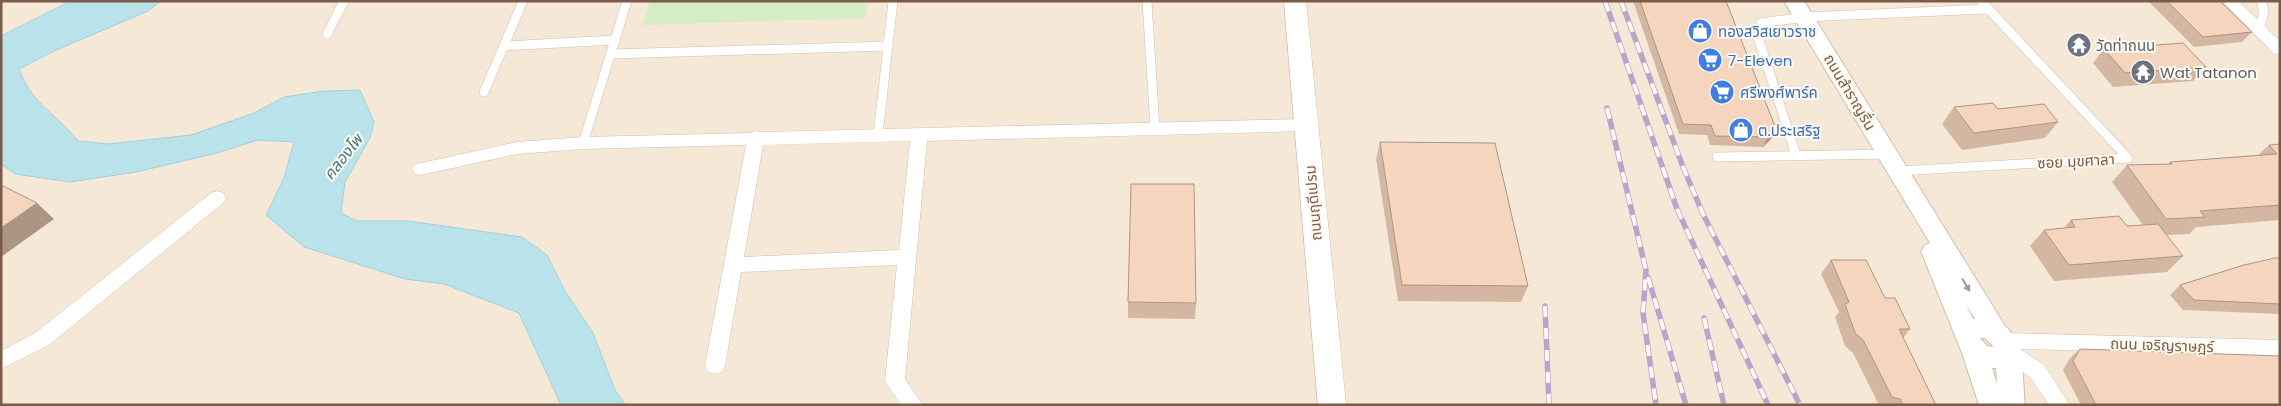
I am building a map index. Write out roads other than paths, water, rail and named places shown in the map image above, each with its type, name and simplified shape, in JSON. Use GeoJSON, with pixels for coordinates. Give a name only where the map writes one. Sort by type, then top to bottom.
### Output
{"type":"FeatureCollection","features":[{"type":"Feature","properties":{"kind":"main road","name":"ถนนฤดีเปรม"},"geometry":{"type":"LineString","coordinates":[[1295,1],[1332,405]]}},
{"type":"Feature","properties":{"kind":"street"},"geometry":{"type":"LineString","coordinates":[[2229,1],[2280,50]]}},
{"type":"Feature","properties":{"kind":"street","name":"ถนนสำราญรื่น"},"geometry":{"type":"LineString","coordinates":[[1799,9],[1979,307],[2002,341]]}},
{"type":"Feature","properties":{"kind":"street"},"geometry":{"type":"LineString","coordinates":[[421,169],[517,148],[583,143],[756,137],[1306,125]]}},
{"type":"Feature","properties":{"kind":"street"},"geometry":{"type":"LineString","coordinates":[[913,405],[895,381],[918,134]]}},
{"type":"Feature","properties":{"kind":"street"},"geometry":{"type":"LineString","coordinates":[[715,366],[756,137]]}},
{"type":"Feature","properties":{"kind":"street","name":"ถนนสำราญรื่น"},"geometry":{"type":"LineString","coordinates":[[1897,169],[1969,341],[1992,405]]}},
{"type":"Feature","properties":{"kind":"street"},"geometry":{"type":"LineString","coordinates":[[1,361],[42,339],[217,198]]}},
{"type":"Feature","properties":{"kind":"street"},"geometry":{"type":"LineString","coordinates":[[734,265],[907,256]]}},
{"type":"Feature","properties":{"kind":"street"},"geometry":{"type":"LineString","coordinates":[[1969,341],[1972,328],[1981,327],[2002,341],[2037,370],[2060,405]]}},
{"type":"Feature","properties":{"kind":"street"},"geometry":{"type":"LineString","coordinates":[[2002,341],[2012,405]]}},
{"type":"Feature","properties":{"kind":"street","name":"ถนน เจริญราษฎร์"},"geometry":{"type":"LineString","coordinates":[[2002,341],[2280,348]]}},
{"type":"Feature","properties":{"kind":"street"},"geometry":{"type":"LineString","coordinates":[[2037,370],[2044,342]]}},
{"type":"Feature","properties":{"kind":"lane"},"geometry":{"type":"LineString","coordinates":[[326,34],[344,1]]}},
{"type":"Feature","properties":{"kind":"lane"},"geometry":{"type":"LineString","coordinates":[[484,92],[523,1]]}},
{"type":"Feature","properties":{"kind":"lane"},"geometry":{"type":"LineString","coordinates":[[583,143],[627,1]]}},
{"type":"Feature","properties":{"kind":"lane"},"geometry":{"type":"LineString","coordinates":[[878,134],[893,1]]}},
{"type":"Feature","properties":{"kind":"lane"},"geometry":{"type":"LineString","coordinates":[[1147,1],[1155,129]]}},
{"type":"Feature","properties":{"kind":"lane"},"geometry":{"type":"LineString","coordinates":[[2259,30],[2264,11],[2261,1]]}},
{"type":"Feature","properties":{"kind":"lane"},"geometry":{"type":"LineString","coordinates":[[1796,156],[1758,37],[1761,23],[1799,9],[1984,5]]}},
{"type":"Feature","properties":{"kind":"lane","name":"ซอย มุขศาลา"},"geometry":{"type":"LineString","coordinates":[[1897,169],[2128,158],[1984,5]]}},
{"type":"Feature","properties":{"kind":"lane"},"geometry":{"type":"LineString","coordinates":[[505,46],[615,40]]}},
{"type":"Feature","properties":{"kind":"lane"},"geometry":{"type":"LineString","coordinates":[[611,54],[888,46]]}},
{"type":"Feature","properties":{"kind":"lane"},"geometry":{"type":"LineString","coordinates":[[1717,157],[1796,156],[1897,169]]}},
{"type":"Feature","properties":{"kind":"water","name":"คลองโพ"},"geometry":{"type":"Polygon","coordinates":[[[71,1],[161,1],[148,11],[54,51],[19,69],[31,92],[78,141],[108,144],[191,135],[254,113],[284,97],[324,91],[360,90],[374,122],[370,138],[345,182],[341,213],[357,221],[408,221],[522,237],[547,255],[565,291],[593,333],[615,390],[626,405],[561,405],[519,313],[444,284],[405,279],[304,247],[266,215],[284,178],[294,142],[258,140],[217,153],[136,172],[70,182],[15,174],[1,164],[1,36],[71,1]]]}},
{"type":"Feature","properties":{"kind":"railway"},"geometry":{"type":"LineString","coordinates":[[1605,1],[1677,209],[1768,405]]}},
{"type":"Feature","properties":{"kind":"railway"},"geometry":{"type":"LineString","coordinates":[[1621,1],[1683,167],[1703,214],[1800,405]]}},
{"type":"Feature","properties":{"kind":"railway"},"geometry":{"type":"LineString","coordinates":[[1607,108],[1646,270],[1643,313],[1656,405]]}},
{"type":"Feature","properties":{"kind":"railway"},"geometry":{"type":"LineString","coordinates":[[1648,277],[1686,405]]}},
{"type":"Feature","properties":{"kind":"railway"},"geometry":{"type":"LineString","coordinates":[[1545,306],[1549,405]]}},
{"type":"Feature","properties":{"kind":"railway"},"geometry":{"type":"LineString","coordinates":[[1704,318],[1724,405]]}},
{"type":"Feature","properties":{"kind":"place","name":"ทองสวิสเยาวราช"},"geometry":{"type":"Point","coordinates":[1700,31]}},
{"type":"Feature","properties":{"kind":"place","name":"วัดท่าถนน"},"geometry":{"type":"Point","coordinates":[2079,45]}},
{"type":"Feature","properties":{"kind":"place","name":"7-Eleven"},"geometry":{"type":"Point","coordinates":[1710,60]}},
{"type":"Feature","properties":{"kind":"place","name":"Wat Tatanon"},"geometry":{"type":"Point","coordinates":[2143,72]}},
{"type":"Feature","properties":{"kind":"place","name":"ศรีพงศ์พาร์ค"},"geometry":{"type":"Point","coordinates":[1722,92]}},
{"type":"Feature","properties":{"kind":"place","name":"ต.ประเสริฐ"},"geometry":{"type":"Point","coordinates":[1741,130]}}]}
